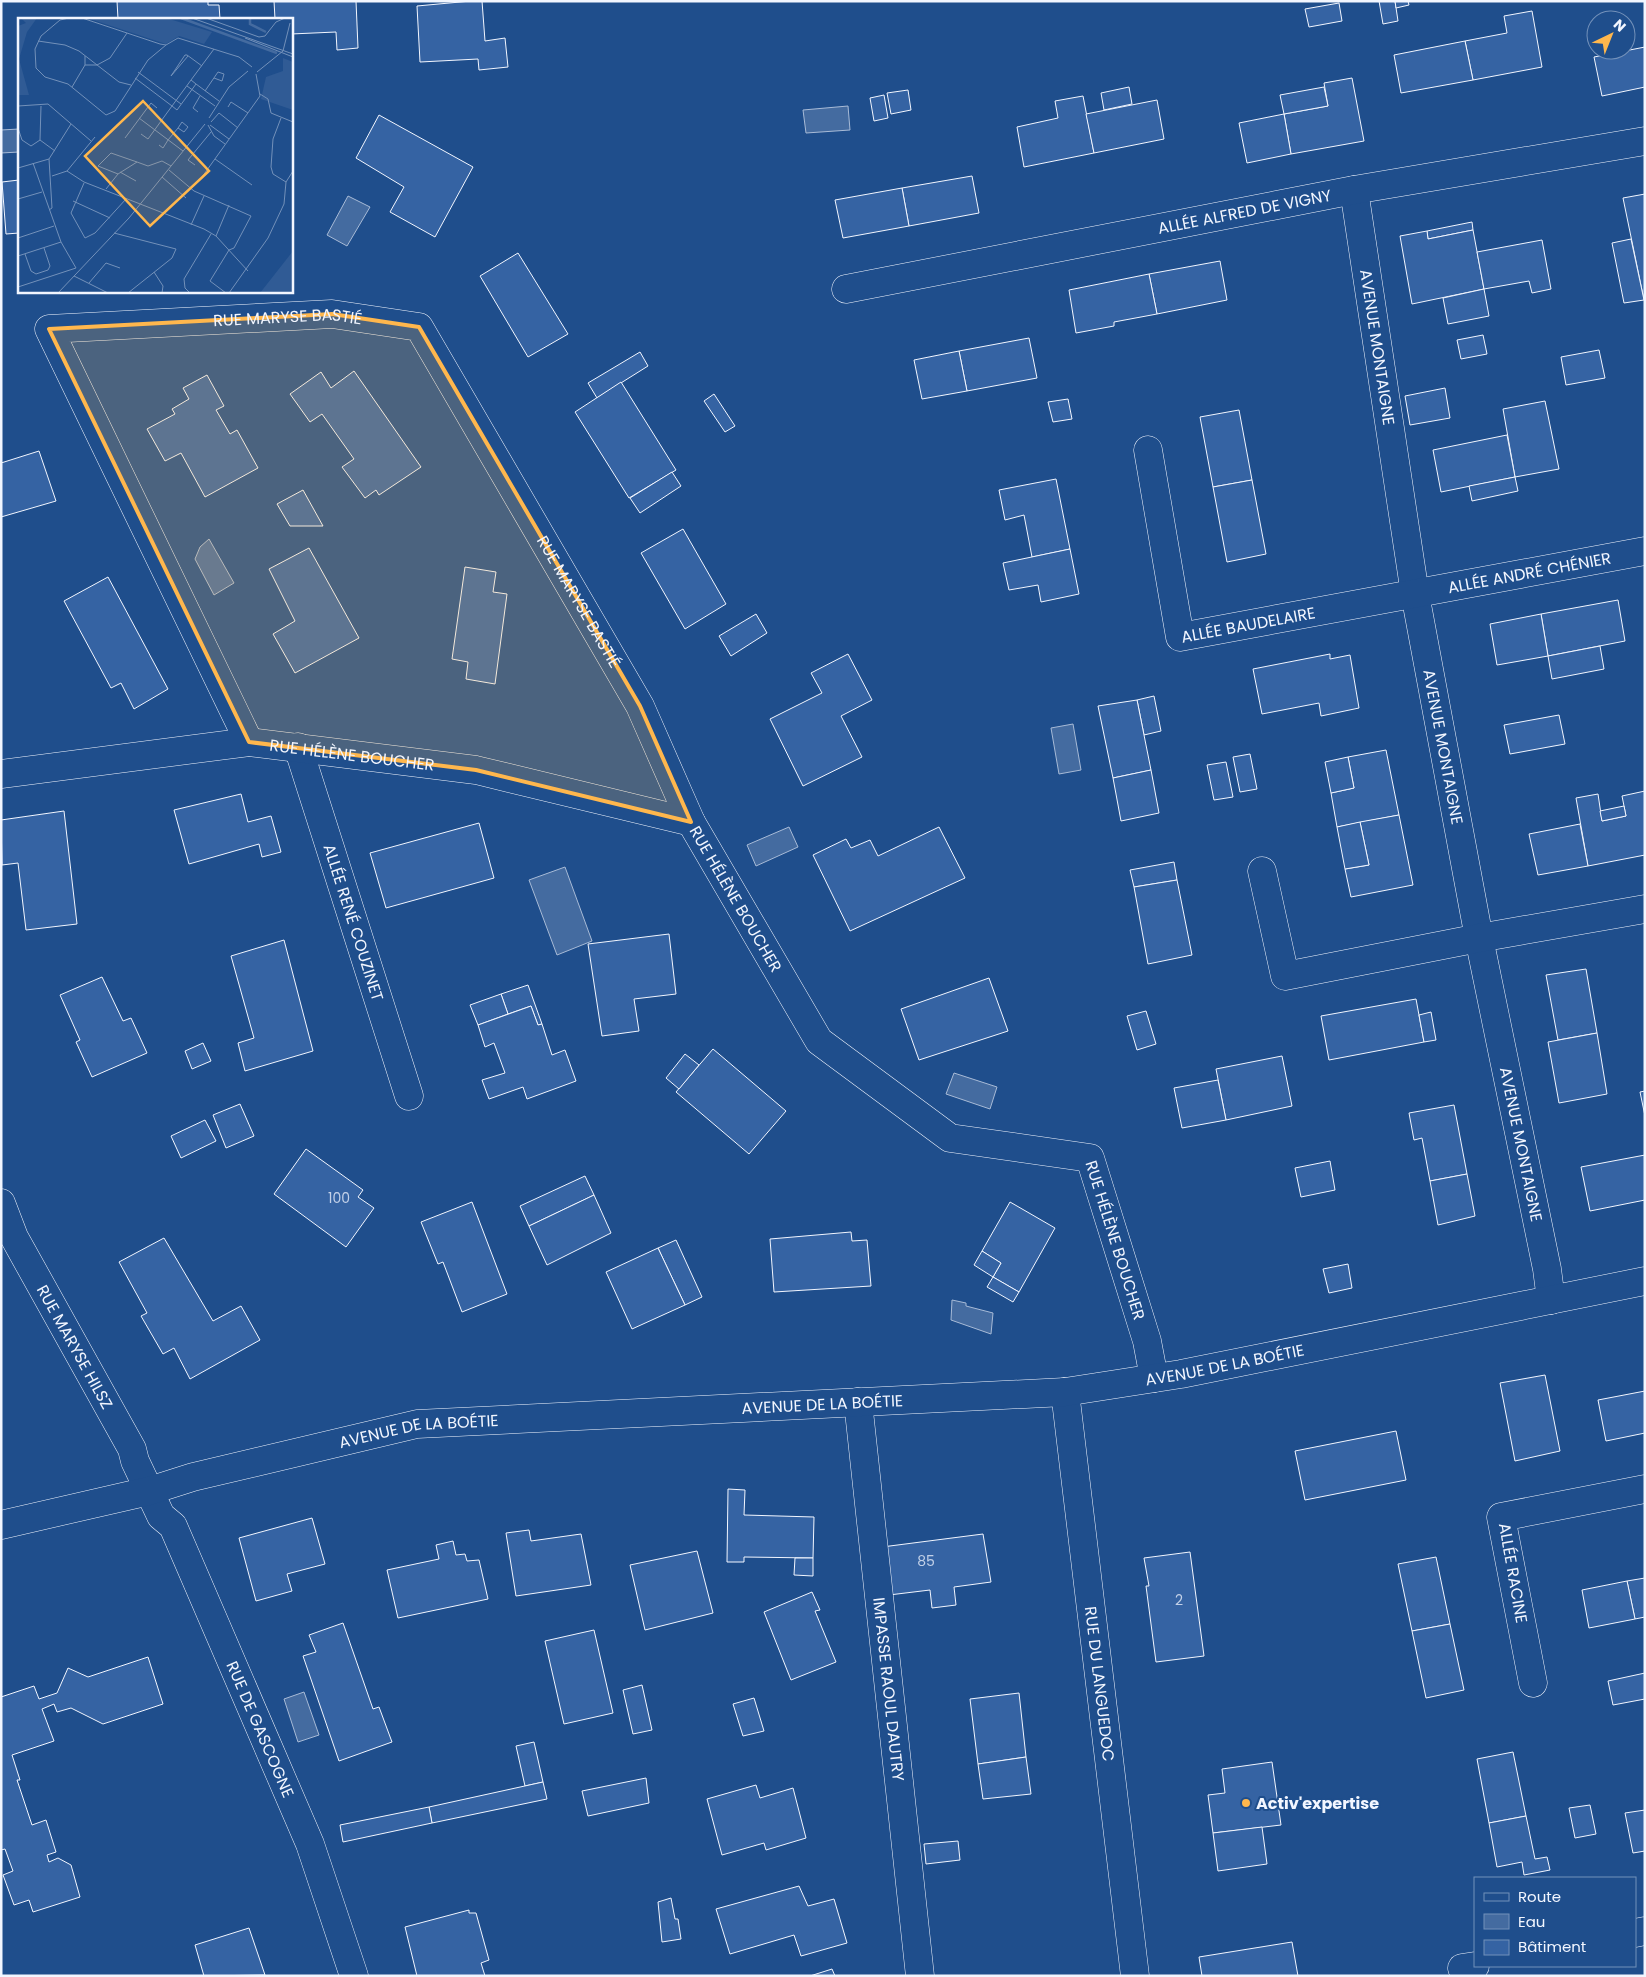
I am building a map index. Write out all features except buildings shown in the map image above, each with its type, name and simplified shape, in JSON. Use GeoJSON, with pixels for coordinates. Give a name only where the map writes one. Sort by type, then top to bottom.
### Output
{"type":"FeatureCollection","features":[{"type":"Feature","properties":{"kind":"street","name":"ALLÉE ALFRED DE VIGNY"},"geometry":{"type":"LineString","coordinates":[[846,288],[1354,190],[1645,141]]}},
{"type":"Feature","properties":{"kind":"street","name":"AVENUE MONTAIGNE"},"geometry":{"type":"LineString","coordinates":[[1354,190],[1415,594],[1479,938],[1547,1269],[1551,1300]]}},
{"type":"Feature","properties":{"kind":"street","name":"RUE MARYSE BASTIÉ"},"geometry":{"type":"LineString","coordinates":[[249,742],[49,329],[332,314],[419,327],[640,706],[691,822]]}},
{"type":"Feature","properties":{"kind":"street","name":"ALLÉE BAUDELAIRE"},"geometry":{"type":"LineString","coordinates":[[1148,450],[1180,637],[1415,594]]}},
{"type":"Feature","properties":{"kind":"street","name":"ALLÉE ANDRÉ CHÉNIER"},"geometry":{"type":"LineString","coordinates":[[1415,594],[1645,551]]}},
{"type":"Feature","properties":{"kind":"street","name":"RUE HÉLÈNE BOUCHER"},"geometry":{"type":"LineString","coordinates":[[1,774],[249,742],[476,770],[691,822],[819,1041],[950,1138],[1090,1158],[1147,1341],[1154,1378]]}},
{"type":"Feature","properties":{"kind":"street","name":"ALLÉE RENÉ COUZINET"},"geometry":{"type":"LineString","coordinates":[[298,748],[409,1096]]}},
{"type":"Feature","properties":{"kind":"street"},"geometry":{"type":"LineString","coordinates":[[1262,871],[1285,976],[1479,938],[1645,909]]}},
{"type":"Feature","properties":{"kind":"street","name":"RUE MARYSE HILSZ"},"geometry":{"type":"LineString","coordinates":[[1,1203],[8,1237],[132,1449],[135,1461],[149,1490]]}},
{"type":"Feature","properties":{"kind":"street","name":"AVENUE DE LA BOÉTIE"},"geometry":{"type":"LineString","coordinates":[[1,1526],[149,1490],[193,1477],[417,1424],[1064,1392],[1154,1378],[1645,1281]]}},
{"type":"Feature","properties":{"kind":"street","name":"RUE DU LANGUEDOC"},"geometry":{"type":"LineString","coordinates":[[1064,1392],[1135,1976]]}},
{"type":"Feature","properties":{"kind":"street","name":"IMPASSE RAOUL DAUTRY"},"geometry":{"type":"LineString","coordinates":[[858,1402],[920,1976]]}},
{"type":"Feature","properties":{"kind":"street","name":"ALLÉE RACINE"},"geometry":{"type":"LineString","coordinates":[[1533,1683],[1501,1517],[1645,1489]]}},
{"type":"Feature","properties":{"kind":"street","name":"RUE DE GASCOGNE"},"geometry":{"type":"LineString","coordinates":[[149,1490],[161,1516],[173,1526],[310,1844],[354,1976]]}},
{"type":"Feature","properties":{"kind":"highlighted area"},"geometry":{"type":"Polygon","coordinates":[[[332,314],[419,327],[640,706],[691,822],[476,770],[249,742],[49,329],[332,314]]]}},
{"type":"Feature","properties":{"kind":"water"},"geometry":{"type":"Polygon","coordinates":[[[848,106],[850,130],[806,133],[803,110],[848,106]]]}},
{"type":"Feature","properties":{"kind":"water"},"geometry":{"type":"Polygon","coordinates":[[[18,129],[18,152],[1,153],[1,130],[18,129]]]}},
{"type":"Feature","properties":{"kind":"water"},"geometry":{"type":"Polygon","coordinates":[[[348,196],[370,207],[347,246],[327,235],[348,196]]]}},
{"type":"Feature","properties":{"kind":"water"},"geometry":{"type":"Polygon","coordinates":[[[209,539],[234,583],[214,595],[195,559],[200,547],[209,539]]]}},
{"type":"Feature","properties":{"kind":"water"},"geometry":{"type":"Polygon","coordinates":[[[1073,724],[1081,770],[1059,774],[1051,728],[1073,724]]]}},
{"type":"Feature","properties":{"kind":"water"},"geometry":{"type":"Polygon","coordinates":[[[789,827],[798,847],[756,866],[747,845],[789,827]]]}},
{"type":"Feature","properties":{"kind":"water"},"geometry":{"type":"Polygon","coordinates":[[[565,867],[592,941],[557,955],[529,880],[565,867]]]}},
{"type":"Feature","properties":{"kind":"water"},"geometry":{"type":"Polygon","coordinates":[[[954,1073],[997,1087],[990,1109],[946,1094],[954,1073]]]}},
{"type":"Feature","properties":{"kind":"water"},"geometry":{"type":"Polygon","coordinates":[[[952,1300],[993,1313],[991,1334],[951,1320],[952,1300]]]}},
{"type":"Feature","properties":{"kind":"water"},"geometry":{"type":"Polygon","coordinates":[[[304,1692],[319,1735],[298,1742],[284,1699],[304,1692]]]}},
{"type":"Feature","properties":{"kind":"place","name":"Activ'expertise"},"geometry":{"type":"Point","coordinates":[1246,1803]}}]}
